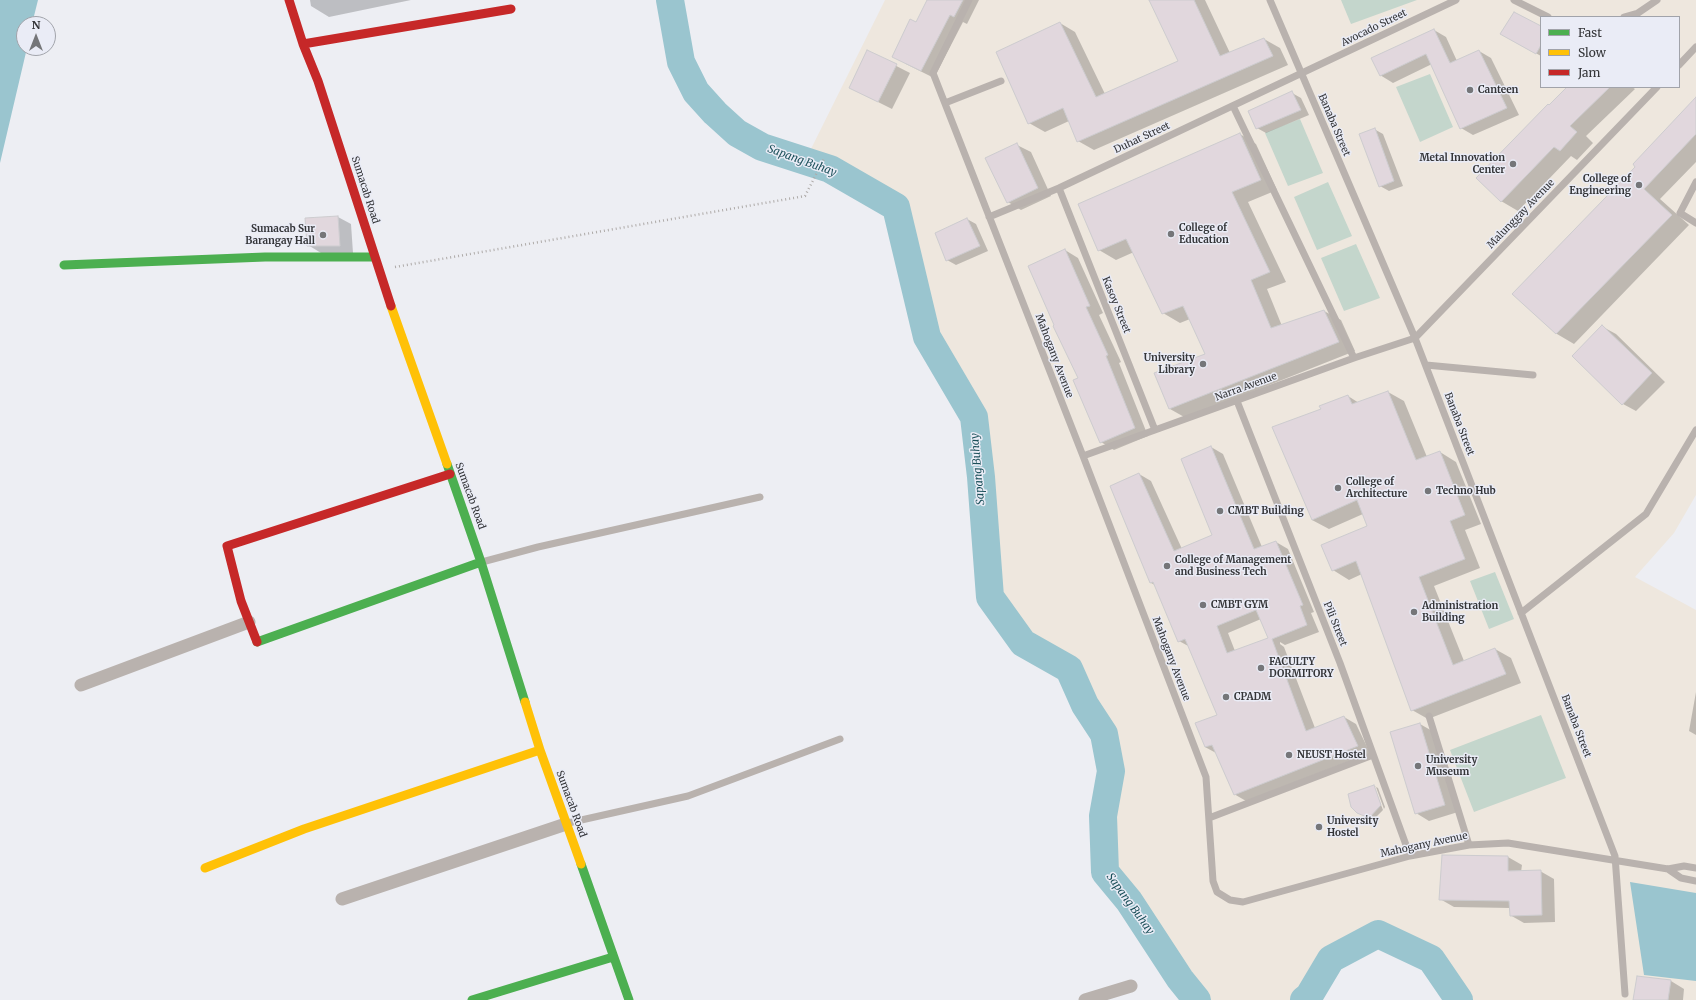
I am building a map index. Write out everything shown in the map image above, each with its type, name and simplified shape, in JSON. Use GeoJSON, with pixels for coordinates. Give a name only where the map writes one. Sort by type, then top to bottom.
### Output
{"type":"FeatureCollection","features":[{"type":"Feature","properties":{"kind":"street","name":"Sumacab Road"},"geometry":{"type":"LineString","coordinates":[[289,0],[303,44],[318,81],[374,257],[481,562],[540,750],[629,1000]]}},
{"type":"Feature","properties":{"kind":"street"},"geometry":{"type":"LineString","coordinates":[[303,44],[510,9]]}},
{"type":"Feature","properties":{"kind":"street"},"geometry":{"type":"LineString","coordinates":[[64,265],[257,257],[374,257]]}},
{"type":"Feature","properties":{"kind":"street"},"geometry":{"type":"LineString","coordinates":[[450,474],[227,546],[241,601],[256,642],[481,562]]}},
{"type":"Feature","properties":{"kind":"street"},"geometry":{"type":"LineString","coordinates":[[81,685],[249,622]]}},
{"type":"Feature","properties":{"kind":"street"},"geometry":{"type":"LineString","coordinates":[[205,868],[304,829],[540,750]]}},
{"type":"Feature","properties":{"kind":"street"},"geometry":{"type":"LineString","coordinates":[[342,899],[566,824]]}},
{"type":"Feature","properties":{"kind":"street"},"geometry":{"type":"LineString","coordinates":[[472,1000],[613,957]]}},
{"type":"Feature","properties":{"kind":"street"},"geometry":{"type":"LineString","coordinates":[[1085,1000],[1131,986]]}},
{"type":"Feature","properties":{"kind":"lane","name":"Mahogany Avenue"},"geometry":{"type":"LineString","coordinates":[[969,0],[933,73],[1083,456],[1206,777],[1213,881],[1218,892],[1230,900],[1243,902],[1410,856],[1470,845],[1508,843],[1668,869],[1684,866],[1696,868]]}},
{"type":"Feature","properties":{"kind":"lane","name":"Banaba Street"},"geometry":{"type":"LineString","coordinates":[[1270,0],[1426,365],[1616,860],[1625,994]]}},
{"type":"Feature","properties":{"kind":"lane","name":"Avocado Street"},"geometry":{"type":"LineString","coordinates":[[1301,74],[1456,0]]}},
{"type":"Feature","properties":{"kind":"lane"},"geometry":{"type":"LineString","coordinates":[[1514,0],[1546,16]]}},
{"type":"Feature","properties":{"kind":"lane"},"geometry":{"type":"LineString","coordinates":[[1628,16],[1638,13],[1657,0]]}},
{"type":"Feature","properties":{"kind":"lane"},"geometry":{"type":"LineString","coordinates":[[1680,64],[1696,47]]}},
{"type":"Feature","properties":{"kind":"lane","name":"Duhat Street"},"geometry":{"type":"LineString","coordinates":[[989,217],[1059,188],[1301,74]]}},
{"type":"Feature","properties":{"kind":"lane"},"geometry":{"type":"LineString","coordinates":[[945,103],[1001,81]]}},
{"type":"Feature","properties":{"kind":"lane","name":"Malunggay Avenue"},"geometry":{"type":"LineString","coordinates":[[1415,338],[1656,88]]}},
{"type":"Feature","properties":{"kind":"lane"},"geometry":{"type":"LineString","coordinates":[[1233,106],[1354,358]]}},
{"type":"Feature","properties":{"kind":"lane"},"geometry":{"type":"LineString","coordinates":[[1696,182],[1680,213],[1696,223]]}},
{"type":"Feature","properties":{"kind":"lane","name":"Kasoy Street"},"geometry":{"type":"LineString","coordinates":[[1059,188],[1155,430]]}},
{"type":"Feature","properties":{"kind":"lane","name":"Narra Avenue"},"geometry":{"type":"LineString","coordinates":[[1083,456],[1354,358],[1415,338]]}},
{"type":"Feature","properties":{"kind":"lane"},"geometry":{"type":"LineString","coordinates":[[1426,365],[1533,375]]}},
{"type":"Feature","properties":{"kind":"lane","name":"Pili Street"},"geometry":{"type":"LineString","coordinates":[[1237,401],[1340,663],[1410,856]]}},
{"type":"Feature","properties":{"kind":"lane"},"geometry":{"type":"LineString","coordinates":[[1521,613],[1646,514],[1696,430]]}},
{"type":"Feature","properties":{"kind":"lane"},"geometry":{"type":"LineString","coordinates":[[481,562],[538,547],[760,497]]}},
{"type":"Feature","properties":{"kind":"lane"},"geometry":{"type":"LineString","coordinates":[[1429,716],[1470,845]]}},
{"type":"Feature","properties":{"kind":"lane"},"geometry":{"type":"LineString","coordinates":[[566,824],[688,796],[840,739]]}},
{"type":"Feature","properties":{"kind":"lane"},"geometry":{"type":"LineString","coordinates":[[1209,818],[1373,755]]}},
{"type":"Feature","properties":{"kind":"lane","name":"Mahogany Avenue"},"geometry":{"type":"LineString","coordinates":[[1668,869],[1681,878],[1696,881]]}},
{"type":"Feature","properties":{"kind":"path"},"geometry":{"type":"LineString","coordinates":[[379,270],[805,196],[825,157]]}},
{"type":"Feature","properties":{"kind":"shaded area"},"geometry":{"type":"Polygon","coordinates":[[[885,0],[1696,0],[1696,495],[1674,533],[1635,577],[1696,610],[1696,1000],[1459,1000],[1431,959],[1378,934],[1331,959],[1309,996],[1304,1000],[1197,1000],[1180,979],[1129,901],[1105,872],[1103,816],[1111,771],[1104,734],[1085,705],[1069,669],[1023,643],[990,597],[981,477],[974,417],[927,337],[896,207],[830,169],[805,161],[885,0]]]}},
{"type":"Feature","properties":{"kind":"green space"},"geometry":{"type":"Polygon","coordinates":[[[1341,0],[1417,0],[1351,24],[1341,0]]]}},
{"type":"Feature","properties":{"kind":"green space"},"geometry":{"type":"Polygon","coordinates":[[[1430,74],[1453,127],[1420,142],[1396,87],[1430,74]]]}},
{"type":"Feature","properties":{"kind":"green space"},"geometry":{"type":"Polygon","coordinates":[[[1300,119],[1323,173],[1288,186],[1265,133],[1300,119]]]}},
{"type":"Feature","properties":{"kind":"green space"},"geometry":{"type":"Polygon","coordinates":[[[1328,182],[1352,236],[1317,250],[1294,197],[1328,182]]]}},
{"type":"Feature","properties":{"kind":"green space"},"geometry":{"type":"Polygon","coordinates":[[[1356,244],[1380,298],[1344,311],[1321,258],[1356,244]]]}},
{"type":"Feature","properties":{"kind":"green space"},"geometry":{"type":"Polygon","coordinates":[[[1495,572],[1514,619],[1489,629],[1470,581],[1495,572]]]}},
{"type":"Feature","properties":{"kind":"green space"},"geometry":{"type":"Polygon","coordinates":[[[1541,715],[1566,778],[1474,812],[1450,750],[1541,715]]]}},
{"type":"Feature","properties":{"kind":"water"},"geometry":{"type":"Polygon","coordinates":[[[0,0],[38,0],[34,16],[16,16],[16,56],[25,56],[0,163],[0,0]]]}},
{"type":"Feature","properties":{"kind":"water"},"geometry":{"type":"Polygon","coordinates":[[[1630,882],[1696,893],[1696,981],[1644,975],[1630,882]]]}},
{"type":"Feature","properties":{"kind":"building"},"geometry":{"type":"Polygon","coordinates":[[[927,0],[963,0],[954,17],[950,15],[921,71],[892,57],[910,19],[916,22],[927,0]]]}},
{"type":"Feature","properties":{"kind":"building"},"geometry":{"type":"Polygon","coordinates":[[[1149,0],[1194,0],[1220,56],[1264,38],[1273,56],[1077,142],[1063,108],[1028,124],[996,52],[1060,22],[1096,97],[1178,61],[1149,0]]]}},
{"type":"Feature","properties":{"kind":"building"},"geometry":{"type":"Polygon","coordinates":[[[1514,12],[1540,25],[1540,47],[1536,54],[1500,34],[1514,12]]]}},
{"type":"Feature","properties":{"kind":"building","name":"Canteen"},"geometry":{"type":"Polygon","coordinates":[[[1434,29],[1450,63],[1479,50],[1507,108],[1460,129],[1426,54],[1380,76],[1371,58],[1434,29]]]}},
{"type":"Feature","properties":{"kind":"building"},"geometry":{"type":"Polygon","coordinates":[[[867,50],[897,64],[878,102],[849,88],[867,50]]]}},
{"type":"Feature","properties":{"kind":"building","name":"Metal Innovation Center"},"geometry":{"type":"Polygon","coordinates":[[[1566,88],[1609,88],[1570,126],[1577,132],[1560,151],[1554,147],[1501,202],[1476,178],[1548,104],[1549,105],[1566,88]]]}},
{"type":"Feature","properties":{"kind":"building"},"geometry":{"type":"Polygon","coordinates":[[[1292,91],[1301,110],[1256,129],[1248,111],[1292,91]]]}},
{"type":"Feature","properties":{"kind":"building"},"geometry":{"type":"Polygon","coordinates":[[[1696,97],[1696,134],[1644,189],[1672,215],[1556,334],[1512,294],[1635,167],[1633,164],[1696,97]]]}},
{"type":"Feature","properties":{"kind":"building"},"geometry":{"type":"Polygon","coordinates":[[[1375,128],[1394,181],[1379,187],[1359,134],[1375,128]]]}},
{"type":"Feature","properties":{"kind":"building"},"geometry":{"type":"Polygon","coordinates":[[[1240,133],[1261,180],[1232,192],[1270,272],[1251,280],[1271,328],[1324,310],[1339,342],[1169,409],[1154,373],[1205,354],[1183,306],[1162,314],[1126,239],[1098,251],[1078,204],[1240,133]]]}},
{"type":"Feature","properties":{"kind":"building"},"geometry":{"type":"Polygon","coordinates":[[[1017,143],[1038,188],[1007,203],[985,158],[1017,143]]]}},
{"type":"Feature","properties":{"kind":"building","name":"Sumacab Sur Barangay Hall"},"geometry":{"type":"Polygon","coordinates":[[[338,216],[340,246],[307,246],[305,218],[338,216]]]}},
{"type":"Feature","properties":{"kind":"building"},"geometry":{"type":"Polygon","coordinates":[[[967,218],[980,246],[946,261],[935,233],[967,218]]]}},
{"type":"Feature","properties":{"kind":"building"},"geometry":{"type":"Polygon","coordinates":[[[1065,249],[1090,306],[1086,307],[1108,355],[1106,356],[1135,428],[1100,443],[1073,380],[1078,378],[1053,326],[1054,325],[1028,266],[1065,249]]]}},
{"type":"Feature","properties":{"kind":"building"},"geometry":{"type":"Polygon","coordinates":[[[1602,325],[1652,373],[1622,405],[1572,356],[1602,325]]]}},
{"type":"Feature","properties":{"kind":"building"},"geometry":{"type":"Polygon","coordinates":[[[1388,391],[1416,460],[1440,451],[1465,515],[1450,521],[1465,559],[1419,577],[1453,665],[1495,648],[1506,674],[1411,711],[1356,561],[1332,571],[1321,545],[1367,526],[1357,500],[1312,520],[1272,427],[1321,409],[1319,406],[1348,395],[1352,404],[1388,391]]]}},
{"type":"Feature","properties":{"kind":"building"},"geometry":{"type":"Polygon","coordinates":[[[1211,446],[1254,549],[1276,541],[1303,605],[1300,606],[1307,625],[1272,639],[1306,731],[1344,716],[1358,746],[1234,795],[1212,745],[1205,747],[1195,723],[1217,715],[1185,639],[1178,642],[1153,582],[1150,583],[1110,486],[1139,473],[1174,551],[1212,535],[1181,459],[1211,446]],[[1256,610],[1217,626],[1227,653],[1268,638],[1256,610]]]}},
{"type":"Feature","properties":{"kind":"building"},"geometry":{"type":"Polygon","coordinates":[[[1420,723],[1445,805],[1415,814],[1390,732],[1420,723]]]}},
{"type":"Feature","properties":{"kind":"building"},"geometry":{"type":"Polygon","coordinates":[[[1374,785],[1381,805],[1369,818],[1357,813],[1351,807],[1348,794],[1374,785]]]}},
{"type":"Feature","properties":{"kind":"building"},"geometry":{"type":"Polygon","coordinates":[[[1442,855],[1508,856],[1508,871],[1541,870],[1542,915],[1510,916],[1509,901],[1439,900],[1442,855]]]}},
{"type":"Feature","properties":{"kind":"building"},"geometry":{"type":"Polygon","coordinates":[[[1637,976],[1671,980],[1668,1000],[1633,1000],[1637,976]]]}},
{"type":"Feature","properties":{"kind":"waterway","name":"Sapang Buhay"},"geometry":{"type":"LineString","coordinates":[[670,0],[681,62],[696,92],[715,113],[737,133],[762,147],[830,169],[896,207],[927,337],[974,417],[981,477],[990,597],[1023,643],[1069,669],[1085,705],[1104,734],[1111,771],[1103,816],[1105,872],[1129,901],[1180,979],[1197,1000]]}},
{"type":"Feature","properties":{"kind":"waterway","name":"Sapang Buhay"},"geometry":{"type":"LineString","coordinates":[[1304,1000],[1309,996],[1331,959],[1378,934],[1431,959],[1459,1000]]}},
{"type":"Feature","properties":{"kind":"traffic: fast"},"geometry":{"type":"LineString","coordinates":[[64,265],[265,257],[374,257]]}},
{"type":"Feature","properties":{"kind":"traffic: fast"},"geometry":{"type":"LineString","coordinates":[[447,464],[481,562],[525,702]]}},
{"type":"Feature","properties":{"kind":"traffic: fast"},"geometry":{"type":"LineString","coordinates":[[257,642],[481,562]]}},
{"type":"Feature","properties":{"kind":"traffic: fast"},"geometry":{"type":"LineString","coordinates":[[581,864],[629,1000]]}},
{"type":"Feature","properties":{"kind":"traffic: fast"},"geometry":{"type":"LineString","coordinates":[[472,1000],[613,957]]}},
{"type":"Feature","properties":{"kind":"traffic: slow"},"geometry":{"type":"LineString","coordinates":[[391,306],[447,464]]}},
{"type":"Feature","properties":{"kind":"traffic: slow"},"geometry":{"type":"LineString","coordinates":[[525,702],[540,750],[581,864]]}},
{"type":"Feature","properties":{"kind":"traffic: slow"},"geometry":{"type":"LineString","coordinates":[[205,868],[304,829],[540,750]]}},
{"type":"Feature","properties":{"kind":"traffic: jam"},"geometry":{"type":"LineString","coordinates":[[289,0],[303,44],[318,81],[391,306]]}},
{"type":"Feature","properties":{"kind":"traffic: jam"},"geometry":{"type":"LineString","coordinates":[[303,44],[511,9]]}},
{"type":"Feature","properties":{"kind":"traffic: jam"},"geometry":{"type":"LineString","coordinates":[[257,642],[241,601],[227,546],[450,474]]}},
{"type":"Feature","properties":{"kind":"place","name":"Canteen"},"geometry":{"type":"Point","coordinates":[1470,90]}},
{"type":"Feature","properties":{"kind":"place","name":"Metal Innovation Center"},"geometry":{"type":"Point","coordinates":[1513,164]}},
{"type":"Feature","properties":{"kind":"place","name":"College of Engineering"},"geometry":{"type":"Point","coordinates":[1639,185]}},
{"type":"Feature","properties":{"kind":"place","name":"College of Education"},"geometry":{"type":"Point","coordinates":[1171,234]}},
{"type":"Feature","properties":{"kind":"place","name":"Sumacab Sur Barangay Hall"},"geometry":{"type":"Point","coordinates":[323,235]}},
{"type":"Feature","properties":{"kind":"place","name":"University Library"},"geometry":{"type":"Point","coordinates":[1203,364]}},
{"type":"Feature","properties":{"kind":"place","name":"College of Architecture"},"geometry":{"type":"Point","coordinates":[1338,488]}},
{"type":"Feature","properties":{"kind":"place","name":"Techno Hub"},"geometry":{"type":"Point","coordinates":[1428,491]}},
{"type":"Feature","properties":{"kind":"place","name":"CMBT Building"},"geometry":{"type":"Point","coordinates":[1220,511]}},
{"type":"Feature","properties":{"kind":"place","name":"College of Management and Business Tech"},"geometry":{"type":"Point","coordinates":[1167,566]}},
{"type":"Feature","properties":{"kind":"place","name":"CMBT GYM"},"geometry":{"type":"Point","coordinates":[1203,605]}},
{"type":"Feature","properties":{"kind":"place","name":"Administration Building"},"geometry":{"type":"Point","coordinates":[1414,612]}},
{"type":"Feature","properties":{"kind":"place","name":"FACULTY DORMITORY"},"geometry":{"type":"Point","coordinates":[1261,668]}},
{"type":"Feature","properties":{"kind":"place","name":"CPADM"},"geometry":{"type":"Point","coordinates":[1226,697]}},
{"type":"Feature","properties":{"kind":"place","name":"NEUST Hostel"},"geometry":{"type":"Point","coordinates":[1289,755]}},
{"type":"Feature","properties":{"kind":"place","name":"University Museum"},"geometry":{"type":"Point","coordinates":[1418,766]}},
{"type":"Feature","properties":{"kind":"place","name":"University Hostel"},"geometry":{"type":"Point","coordinates":[1319,827]}}]}
